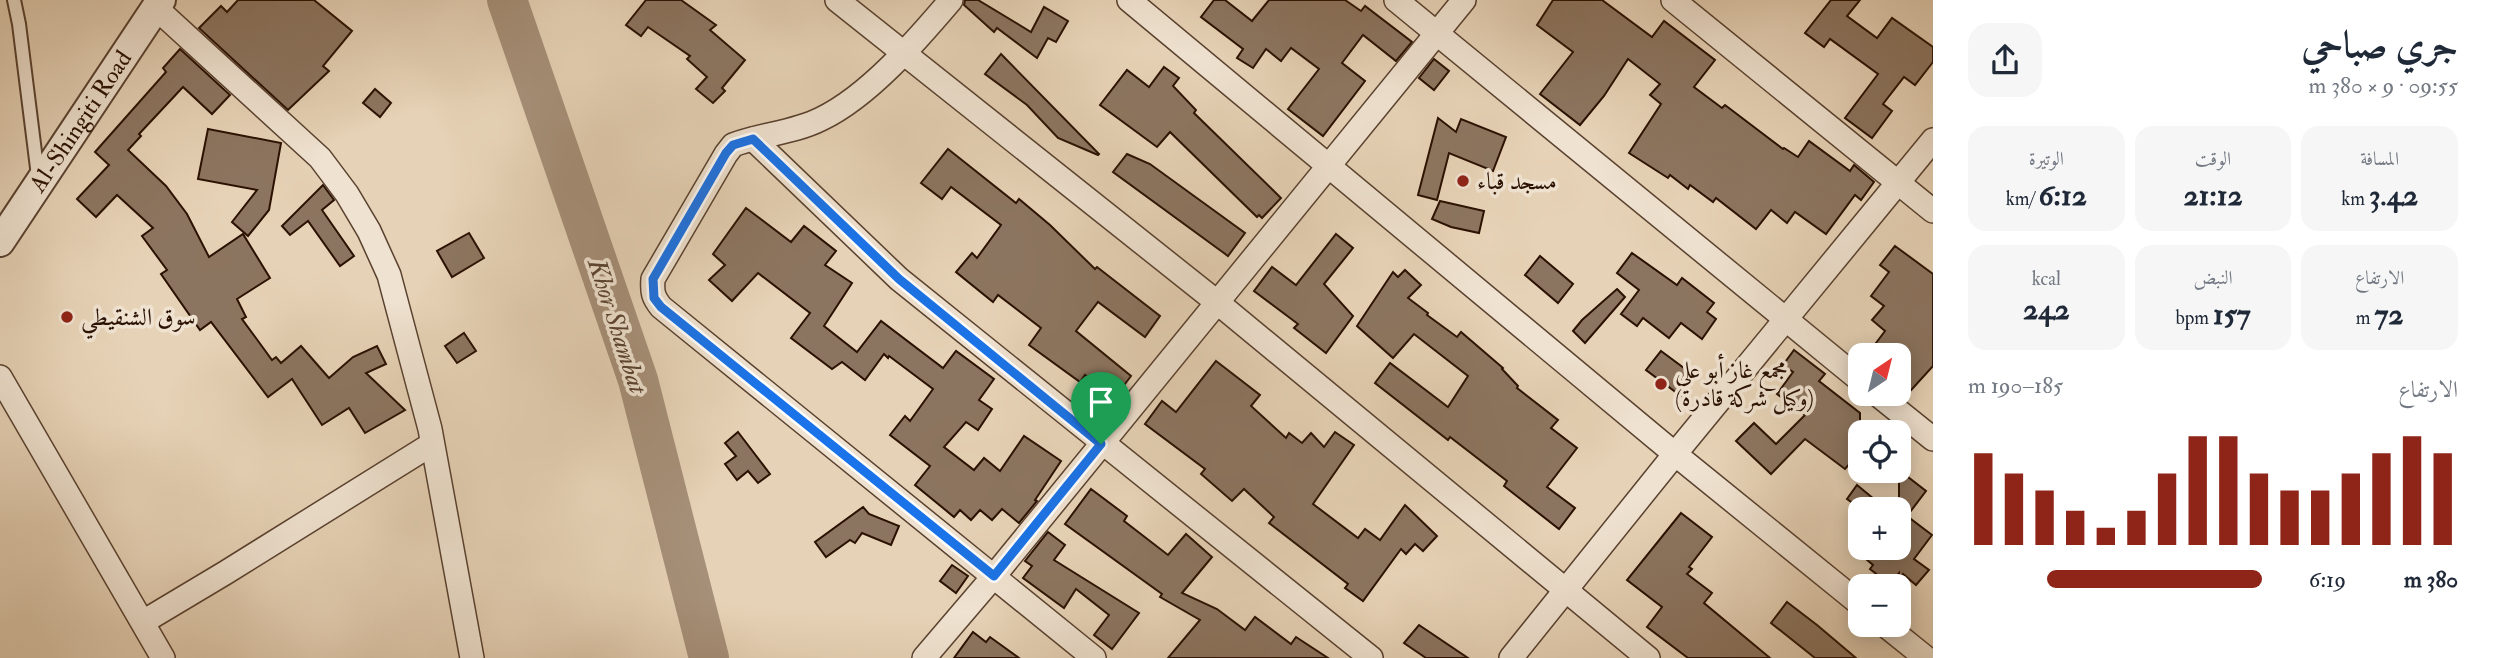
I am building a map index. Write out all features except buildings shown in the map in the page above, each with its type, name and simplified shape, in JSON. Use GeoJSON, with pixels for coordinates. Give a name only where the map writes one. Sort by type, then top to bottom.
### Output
{"type":"FeatureCollection","features":[{"type":"Feature","properties":{"kind":"street"},"geometry":{"type":"LineString","coordinates":[[837,0],[1218,303],[1648,658]]}},
{"type":"Feature","properties":{"kind":"street"},"geometry":{"type":"LineString","coordinates":[[951,0],[903,54],[837,110],[804,126],[733,145],[653,279],[654,298],[661,307],[1094,658]]}},
{"type":"Feature","properties":{"kind":"street"},"geometry":{"type":"LineString","coordinates":[[1129,0],[1848,594]]}},
{"type":"Feature","properties":{"kind":"street"},"geometry":{"type":"LineString","coordinates":[[1396,0],[1848,370]]}},
{"type":"Feature","properties":{"kind":"street"},"geometry":{"type":"LineString","coordinates":[[924,658],[1464,0]]}},
{"type":"Feature","properties":{"kind":"street"},"geometry":{"type":"LineString","coordinates":[[1673,0],[1933,211]]}},
{"type":"Feature","properties":{"kind":"street","name":"Al-Shingiti Road"},"geometry":{"type":"LineString","coordinates":[[0,242],[158,4]]}},
{"type":"Feature","properties":{"kind":"street"},"geometry":{"type":"LineString","coordinates":[[158,4],[320,158],[347,194],[369,231],[388,275],[432,444],[472,658]]}},
{"type":"Feature","properties":{"kind":"street"},"geometry":{"type":"LineString","coordinates":[[753,139],[899,279],[1101,444],[1371,658]]}},
{"type":"Feature","properties":{"kind":"street"},"geometry":{"type":"LineString","coordinates":[[1511,658],[1933,140]]}},
{"type":"Feature","properties":{"kind":"street"},"geometry":{"type":"LineString","coordinates":[[0,377],[163,658]]}},
{"type":"Feature","properties":{"kind":"street"},"geometry":{"type":"LineString","coordinates":[[1892,406],[1933,439]]}},
{"type":"Feature","properties":{"kind":"street"},"geometry":{"type":"LineString","coordinates":[[143,622],[432,444]]}},
{"type":"Feature","properties":{"kind":"street"},"geometry":{"type":"LineString","coordinates":[[1900,637],[1926,658]]}},
{"type":"Feature","properties":{"kind":"lane"},"geometry":{"type":"LineString","coordinates":[[13,0],[19,24],[39,184]]}},
{"type":"Feature","properties":{"kind":"waterway","name":"Khor Shambat"},"geometry":{"type":"LineString","coordinates":[[507,0],[638,380],[709,658]]}},
{"type":"Feature","properties":{"kind":"place","name":"مسجد قباء"},"geometry":{"type":"Point","coordinates":[1463,181]}},
{"type":"Feature","properties":{"kind":"place","name":"سوق الشنقيطي"},"geometry":{"type":"Point","coordinates":[67,317]}},
{"type":"Feature","properties":{"kind":"place","name":"مجمع غاز أبو علي (وكيل شركة قادرة)"},"geometry":{"type":"Point","coordinates":[1661,384]}},
{"type":"Feature","properties":{"kind":"route"},"geometry":{"type":"LineString","coordinates":[[753,139],[899,279],[1101,444],[994,576],[661,307],[654,298],[653,279],[726,153],[733,145],[753,139]]}}]}
